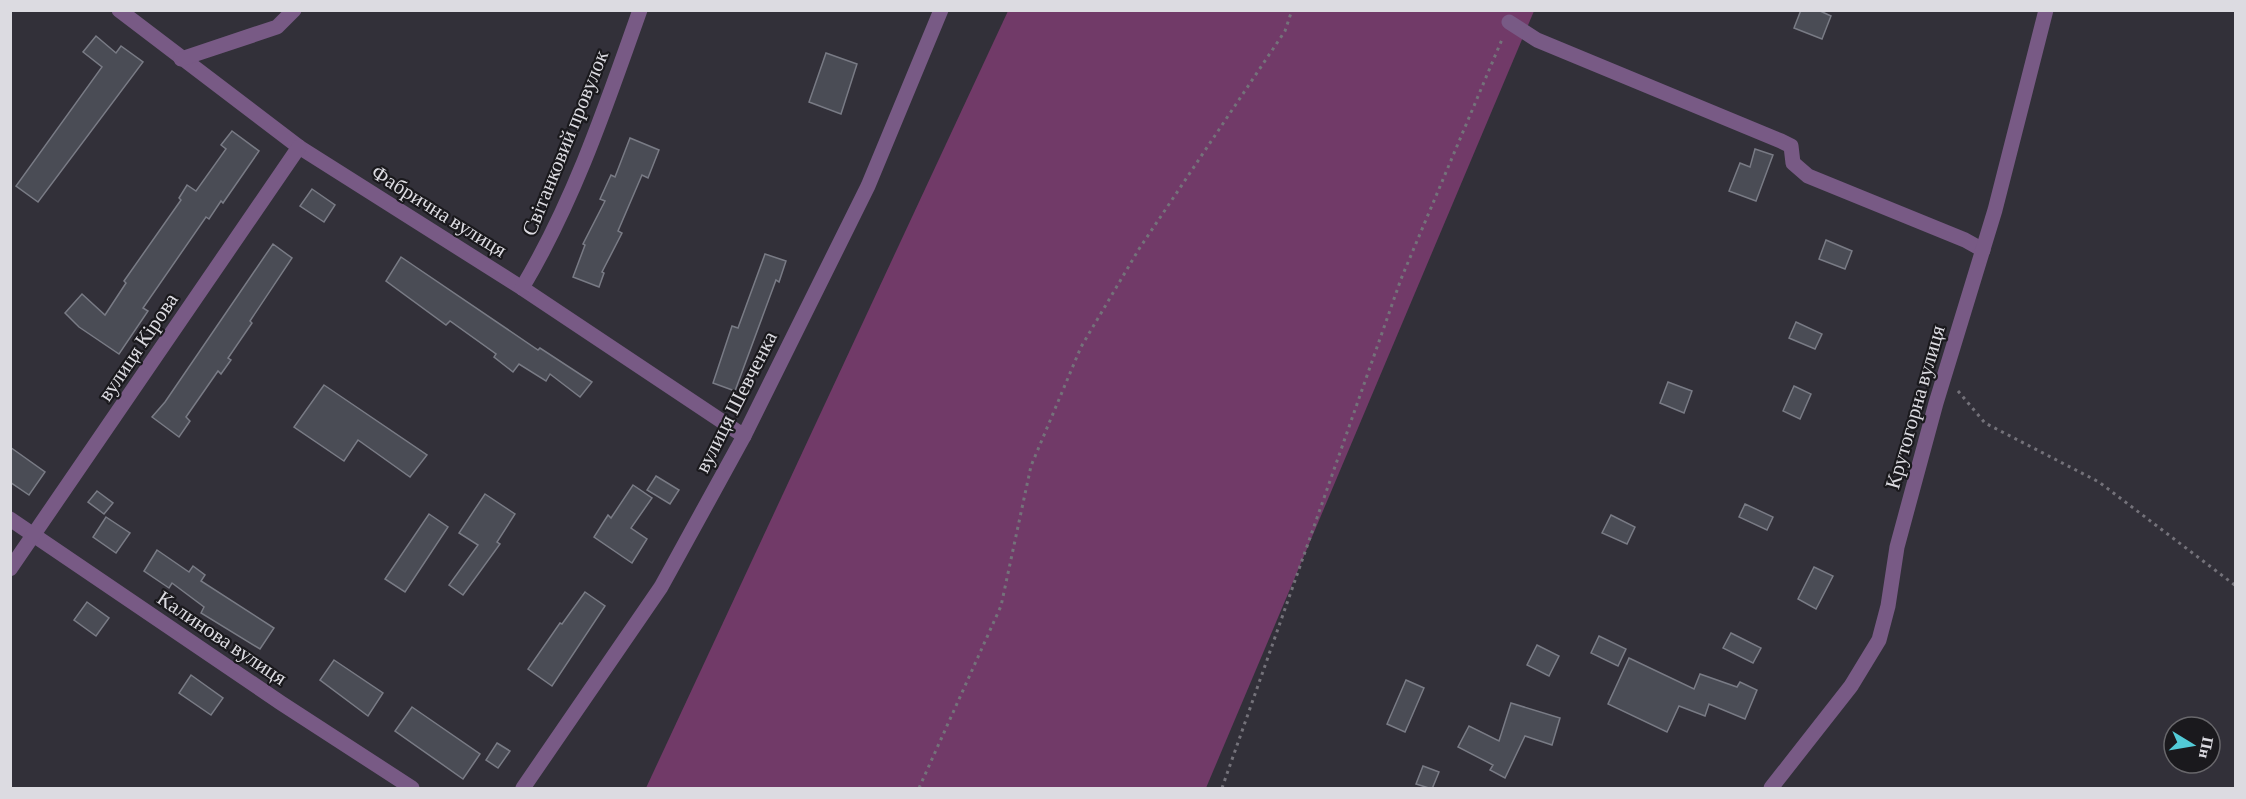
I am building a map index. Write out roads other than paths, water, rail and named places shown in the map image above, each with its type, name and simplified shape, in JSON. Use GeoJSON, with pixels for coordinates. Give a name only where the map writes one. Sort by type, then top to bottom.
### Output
{"type":"FeatureCollection","features":[{"type":"Feature","properties":{"kind":"street","name":"Фабрична вулиця"},"geometry":{"type":"LineString","coordinates":[[119,10],[299,147],[522,288],[744,436]]}},
{"type":"Feature","properties":{"kind":"street"},"geometry":{"type":"LineString","coordinates":[[181,59],[277,27],[294,10]]}},
{"type":"Feature","properties":{"kind":"street","name":"Світанковий провулок"},"geometry":{"type":"LineString","coordinates":[[522,288],[552,238],[602,118],[640,10]]}},
{"type":"Feature","properties":{"kind":"street","name":"вулиця Шевченка"},"geometry":{"type":"LineString","coordinates":[[523,789],[661,587],[744,436],[868,186],[941,10]]}},
{"type":"Feature","properties":{"kind":"street","name":"Крутогорна вулиця"},"geometry":{"type":"LineString","coordinates":[[1771,789],[1851,686],[1879,640],[1888,606],[1897,547],[1983,250],[2046,10]]}},
{"type":"Feature","properties":{"kind":"street"},"geometry":{"type":"LineString","coordinates":[[1509,22],[1537,40],[1781,141],[1791,146],[1793,163],[1808,176],[1965,240],[1983,250]]}},
{"type":"Feature","properties":{"kind":"street","name":"вулиця Кірова"},"geometry":{"type":"LineString","coordinates":[[10,569],[36,536],[299,147]]}},
{"type":"Feature","properties":{"kind":"street","name":"Калинова вулиця"},"geometry":{"type":"LineString","coordinates":[[10,519],[411,789]]}}]}
